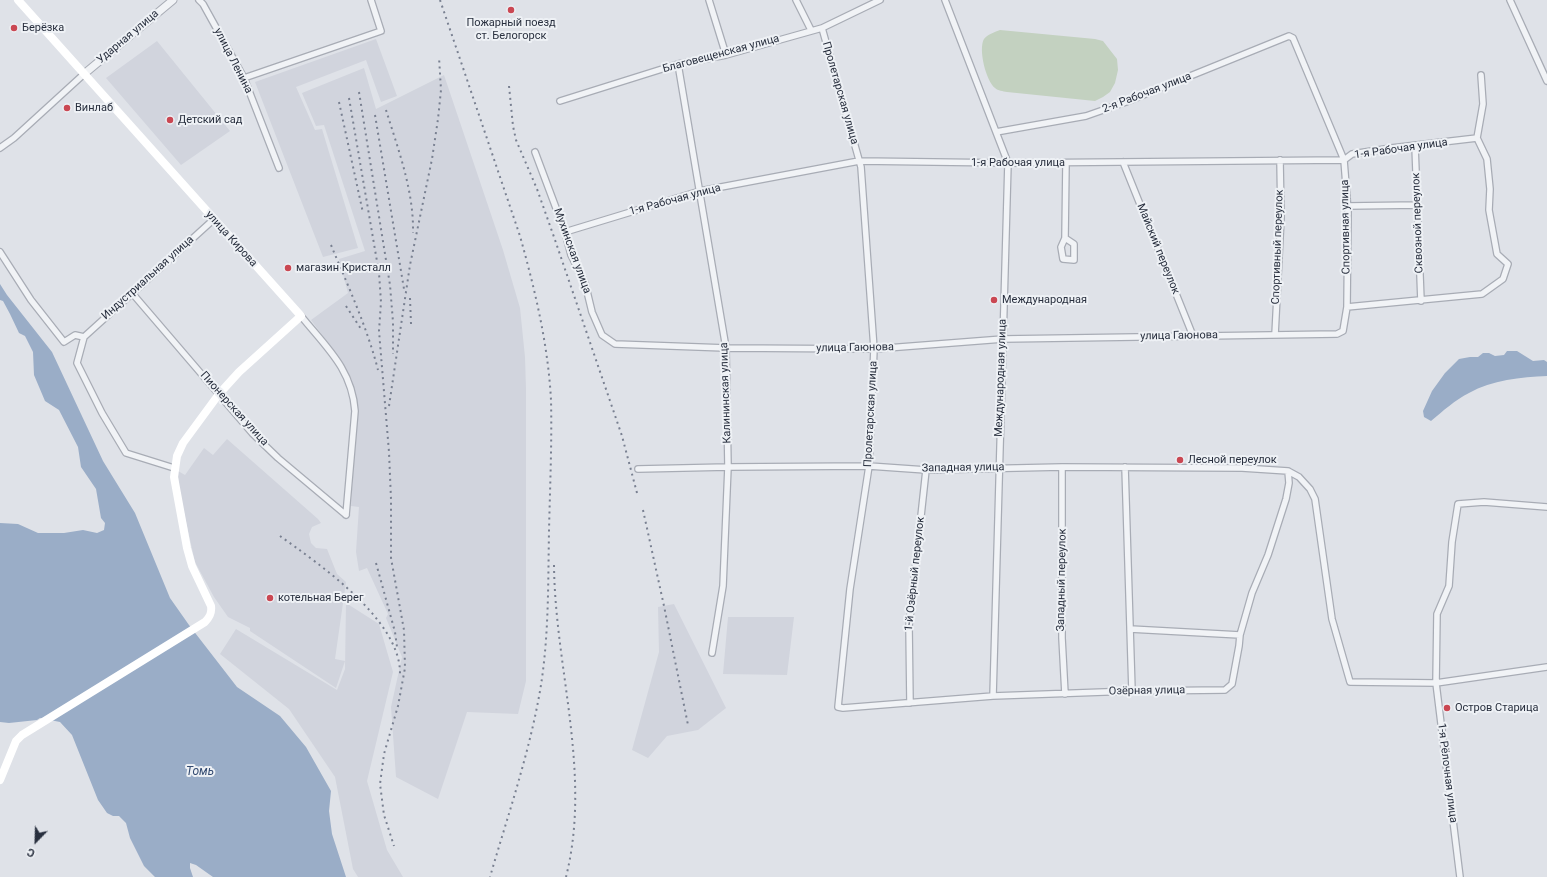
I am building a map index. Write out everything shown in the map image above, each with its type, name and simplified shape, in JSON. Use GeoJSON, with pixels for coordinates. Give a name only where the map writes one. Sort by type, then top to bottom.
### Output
{"type":"FeatureCollection","features":[{"type":"Feature","properties":{"kind":"main road","name":"улица Кирова"},"geometry":{"type":"LineString","coordinates":[[18,0],[213,220],[301,316]]}},
{"type":"Feature","properties":{"kind":"main road"},"geometry":{"type":"LineString","coordinates":[[0,780],[16,741],[22,735],[205,622],[209,618],[212,611],[211,606],[192,566],[189,554],[174,477],[174,468],[177,456],[183,443],[219,394],[239,372],[301,316]]}},
{"type":"Feature","properties":{"kind":"street","name":"Ударная улица"},"geometry":{"type":"LineString","coordinates":[[84,74],[173,0]]}},
{"type":"Feature","properties":{"kind":"street","name":"улица Ленина"},"geometry":{"type":"LineString","coordinates":[[199,0],[203,4],[244,78],[279,168]]}},
{"type":"Feature","properties":{"kind":"street"},"geometry":{"type":"LineString","coordinates":[[244,78],[381,31],[370,0]]}},
{"type":"Feature","properties":{"kind":"street"},"geometry":{"type":"LineString","coordinates":[[709,0],[726,55]]}},
{"type":"Feature","properties":{"kind":"street","name":"Пролетарская улица"},"geometry":{"type":"LineString","coordinates":[[796,0],[811,30]]}},
{"type":"Feature","properties":{"kind":"street","name":"Благовещенская улица"},"geometry":{"type":"LineString","coordinates":[[560,101],[678,64],[726,55],[822,28],[880,0]]}},
{"type":"Feature","properties":{"kind":"street","name":"Международная улица"},"geometry":{"type":"LineString","coordinates":[[945,0],[1008,163],[998,467],[993,696]]}},
{"type":"Feature","properties":{"kind":"street"},"geometry":{"type":"LineString","coordinates":[[1510,0],[1547,81]]}},
{"type":"Feature","properties":{"kind":"street","name":"Пролетарская улица"},"geometry":{"type":"LineString","coordinates":[[822,28],[861,167],[874,349],[869,466],[850,589],[838,707]]}},
{"type":"Feature","properties":{"kind":"street","name":"2-я Рабочая улица"},"geometry":{"type":"LineString","coordinates":[[996,132],[1086,116],[1126,102],[1289,36],[1294,38]]}},
{"type":"Feature","properties":{"kind":"street","name":"Спортивная улица"},"geometry":{"type":"LineString","coordinates":[[1294,38],[1344,160],[1348,206],[1347,307]]}},
{"type":"Feature","properties":{"kind":"street","name":"Калининская улица"},"geometry":{"type":"LineString","coordinates":[[678,64],[726,348],[728,466],[723,586],[712,653]]}},
{"type":"Feature","properties":{"kind":"street"},"geometry":{"type":"LineString","coordinates":[[0,148],[14,138],[84,74]]}},
{"type":"Feature","properties":{"kind":"street"},"geometry":{"type":"LineString","coordinates":[[1347,307],[1422,301],[1482,294],[1503,279],[1508,264],[1497,254],[1489,210],[1490,189],[1487,160],[1477,138],[1483,104],[1480,75]]}},
{"type":"Feature","properties":{"kind":"street","name":"1-я Рабочая улица"},"geometry":{"type":"LineString","coordinates":[[566,232],[700,191],[859,161],[1008,163],[1344,160],[1352,154],[1477,138]]}},
{"type":"Feature","properties":{"kind":"street","name":"Сквозной переулок"},"geometry":{"type":"LineString","coordinates":[[1415,146],[1422,301]]}},
{"type":"Feature","properties":{"kind":"street","name":"Мухинская улица"},"geometry":{"type":"LineString","coordinates":[[535,152],[566,232],[571,255],[585,283],[592,312],[602,335],[615,344]]}},
{"type":"Feature","properties":{"kind":"street","name":"Спортивный переулок"},"geometry":{"type":"LineString","coordinates":[[1275,335],[1281,218],[1280,160]]}},
{"type":"Feature","properties":{"kind":"street"},"geometry":{"type":"LineString","coordinates":[[1065,238],[1066,162]]}},
{"type":"Feature","properties":{"kind":"street","name":"Майский переулок"},"geometry":{"type":"LineString","coordinates":[[1123,162],[1193,336]]}},
{"type":"Feature","properties":{"kind":"street"},"geometry":{"type":"LineString","coordinates":[[1348,206],[1418,205]]}},
{"type":"Feature","properties":{"kind":"street","name":"Индустриальная улица"},"geometry":{"type":"LineString","coordinates":[[84,337],[213,220]]}},
{"type":"Feature","properties":{"kind":"street"},"geometry":{"type":"LineString","coordinates":[[0,252],[31,300],[64,342],[75,335],[84,337],[77,363],[102,413],[126,453],[174,468]]}},
{"type":"Feature","properties":{"kind":"street","name":"Пионерская улица"},"geometry":{"type":"LineString","coordinates":[[132,293],[252,433],[278,458],[346,515]]}},
{"type":"Feature","properties":{"kind":"street","name":"улица Гаюнова"},"geometry":{"type":"LineString","coordinates":[[615,344],[726,348],[874,349],[1003,339],[1337,334],[1343,331],[1347,307]]}},
{"type":"Feature","properties":{"kind":"street","name":"улица Кирова"},"geometry":{"type":"LineString","coordinates":[[301,316],[340,364],[348,378],[354,397],[355,411],[346,515]]}},
{"type":"Feature","properties":{"kind":"street","name":"Западная улица"},"geometry":{"type":"LineString","coordinates":[[638,469],[728,466],[869,466],[926,470],[1062,466],[1242,468],[1288,471]]}},
{"type":"Feature","properties":{"kind":"street","name":"Западный переулок"},"geometry":{"type":"LineString","coordinates":[[1062,466],[1062,638],[1065,694]]}},
{"type":"Feature","properties":{"kind":"street"},"geometry":{"type":"LineString","coordinates":[[1125,467],[1132,691]]}},
{"type":"Feature","properties":{"kind":"street","name":"1-й Озёрный переулок"},"geometry":{"type":"LineString","coordinates":[[910,703],[909,626],[926,470]]}},
{"type":"Feature","properties":{"kind":"street"},"geometry":{"type":"LineString","coordinates":[[1288,471],[1298,477],[1310,488],[1315,499],[1332,619],[1350,682],[1436,684],[1547,667]]}},
{"type":"Feature","properties":{"kind":"street","name":"Озёрная улица"},"geometry":{"type":"LineString","coordinates":[[838,707],[843,708],[993,696],[1132,691],[1225,690],[1232,684],[1240,635],[1252,593],[1268,555],[1284,506],[1289,483],[1288,471]]}},
{"type":"Feature","properties":{"kind":"street","name":"1-я Рёлочная улица"},"geometry":{"type":"LineString","coordinates":[[1460,877],[1436,684],[1437,614],[1449,586],[1452,542],[1458,504],[1484,502],[1547,506]]}},
{"type":"Feature","properties":{"kind":"street"},"geometry":{"type":"LineString","coordinates":[[1130,629],[1240,635]]}},
{"type":"Feature","properties":{"kind":"shaded area"},"geometry":{"type":"Polygon","coordinates":[[[376,39],[397,96],[381,102],[366,60],[296,87],[315,130],[322,129],[358,248],[323,257],[255,82],[376,39]]]}},
{"type":"Feature","properties":{"kind":"shaded area"},"geometry":{"type":"Polygon","coordinates":[[[157,41],[230,131],[181,165],[106,78],[157,41]]]}},
{"type":"Feature","properties":{"kind":"shaded area"},"geometry":{"type":"Polygon","coordinates":[[[364,68],[376,109],[444,75],[503,250],[520,308],[525,357],[526,681],[518,714],[467,712],[438,799],[396,777],[391,707],[402,657],[386,618],[388,614],[367,568],[359,571],[356,552],[359,507],[351,506],[357,409],[352,380],[345,366],[311,320],[348,293],[339,259],[365,251],[324,125],[316,126],[302,93],[364,68]]]}},
{"type":"Feature","properties":{"kind":"shaded area"},"geometry":{"type":"Polygon","coordinates":[[[227,439],[321,523],[312,527],[309,534],[311,543],[316,548],[327,549],[337,574],[346,582],[335,659],[345,661],[336,688],[250,631],[250,628],[228,617],[214,597],[195,562],[179,490],[178,471],[185,475],[204,448],[213,455],[227,439]]]}},
{"type":"Feature","properties":{"kind":"shaded area"},"geometry":{"type":"Polygon","coordinates":[[[346,603],[379,624],[393,672],[367,781],[387,850],[403,877],[358,877],[353,869],[335,777],[289,709],[220,654],[236,629],[337,690],[345,669],[346,603]]]}},
{"type":"Feature","properties":{"kind":"shaded area"},"geometry":{"type":"Polygon","coordinates":[[[674,604],[726,708],[698,730],[667,736],[648,758],[632,750],[659,652],[658,607],[674,604]]]}},
{"type":"Feature","properties":{"kind":"shaded area"},"geometry":{"type":"Polygon","coordinates":[[[728,617],[794,617],[787,675],[723,674],[728,617]]]}},
{"type":"Feature","properties":{"kind":"green space"},"geometry":{"type":"Polygon","coordinates":[[[1000,30],[1103,41],[1117,59],[1118,70],[1115,83],[1110,92],[1095,101],[998,90],[992,84],[986,72],[982,57],[982,44],[986,37],[1000,30]]]}},
{"type":"Feature","properties":{"kind":"water","name":"Томь"},"geometry":{"type":"Polygon","coordinates":[[[0,284],[52,352],[103,461],[135,513],[170,598],[237,687],[280,716],[306,747],[331,791],[329,811],[332,834],[346,877],[213,877],[196,865],[190,863],[193,877],[155,877],[144,866],[130,838],[126,823],[119,816],[113,816],[107,813],[98,800],[72,735],[60,722],[40,718],[37,720],[9,723],[0,722],[0,523],[18,524],[38,533],[64,533],[83,530],[97,533],[104,530],[105,523],[101,518],[96,489],[81,467],[78,447],[59,410],[45,401],[34,375],[33,352],[25,336],[19,333],[3,301],[0,300],[0,284]]]}},
{"type":"Feature","properties":{"kind":"water"},"geometry":{"type":"Polygon","coordinates":[[[1507,351],[1517,351],[1533,361],[1544,360],[1547,362],[1547,376],[1517,378],[1487,385],[1459,399],[1431,421],[1424,417],[1423,411],[1432,391],[1445,373],[1459,359],[1478,357],[1483,353],[1489,353],[1495,356],[1504,355],[1507,351]]]}},
{"type":"Feature","properties":{"kind":"railway"},"geometry":{"type":"LineString","coordinates":[[440,0],[520,236],[531,277],[544,338],[551,400],[548,611],[543,671],[530,738],[490,877]]}},
{"type":"Feature","properties":{"kind":"railway"},"geometry":{"type":"LineString","coordinates":[[389,406],[410,265],[432,159],[438,119],[441,90],[439,57]]}},
{"type":"Feature","properties":{"kind":"railway"},"geometry":{"type":"LineString","coordinates":[[509,86],[516,140],[537,189],[554,237],[622,436],[637,493]]}},
{"type":"Feature","properties":{"kind":"railway"},"geometry":{"type":"LineString","coordinates":[[359,92],[390,285],[393,322],[393,354]]}},
{"type":"Feature","properties":{"kind":"railway"},"geometry":{"type":"LineString","coordinates":[[349,98],[379,273],[381,302],[379,331],[389,452],[391,499],[391,558],[404,630],[405,668],[398,706],[384,754],[380,784],[384,815],[394,846]]}},
{"type":"Feature","properties":{"kind":"railway"},"geometry":{"type":"LineString","coordinates":[[339,102],[363,213]]}},
{"type":"Feature","properties":{"kind":"railway"},"geometry":{"type":"LineString","coordinates":[[386,110],[408,186],[413,217],[413,233]]}},
{"type":"Feature","properties":{"kind":"railway"},"geometry":{"type":"LineString","coordinates":[[375,115],[404,289]]}},
{"type":"Feature","properties":{"kind":"railway"},"geometry":{"type":"LineString","coordinates":[[331,245],[363,322],[378,370]]}},
{"type":"Feature","properties":{"kind":"railway"},"geometry":{"type":"LineString","coordinates":[[410,298],[411,324]]}},
{"type":"Feature","properties":{"kind":"railway"},"geometry":{"type":"LineString","coordinates":[[346,306],[361,329]]}},
{"type":"Feature","properties":{"kind":"railway"},"geometry":{"type":"LineString","coordinates":[[643,510],[688,725]]}},
{"type":"Feature","properties":{"kind":"railway"},"geometry":{"type":"LineString","coordinates":[[280,536],[335,578],[355,595],[373,614],[387,634],[397,654],[400,674]]}},
{"type":"Feature","properties":{"kind":"railway"},"geometry":{"type":"LineString","coordinates":[[376,563],[395,632],[397,647]]}},
{"type":"Feature","properties":{"kind":"railway"},"geometry":{"type":"LineString","coordinates":[[554,565],[556,604],[574,760],[575,799],[573,838],[566,877]]}},
{"type":"Feature","properties":{"kind":"place","name":"Пожарный поезд ст. Белогорск"},"geometry":{"type":"Point","coordinates":[511,10]}},
{"type":"Feature","properties":{"kind":"place","name":"Берёзка"},"geometry":{"type":"Point","coordinates":[14,28]}},
{"type":"Feature","properties":{"kind":"place","name":"Винлаб"},"geometry":{"type":"Point","coordinates":[67,108]}},
{"type":"Feature","properties":{"kind":"place","name":"Детский сад"},"geometry":{"type":"Point","coordinates":[170,120]}},
{"type":"Feature","properties":{"kind":"place","name":"магазин Кристалл"},"geometry":{"type":"Point","coordinates":[288,268]}},
{"type":"Feature","properties":{"kind":"place","name":"Международная"},"geometry":{"type":"Point","coordinates":[994,300]}},
{"type":"Feature","properties":{"kind":"place","name":"Лесной переулок"},"geometry":{"type":"Point","coordinates":[1180,460]}},
{"type":"Feature","properties":{"kind":"place","name":"котельная Берег"},"geometry":{"type":"Point","coordinates":[270,598]}},
{"type":"Feature","properties":{"kind":"place","name":"Остров Старица"},"geometry":{"type":"Point","coordinates":[1447,708]}}]}
